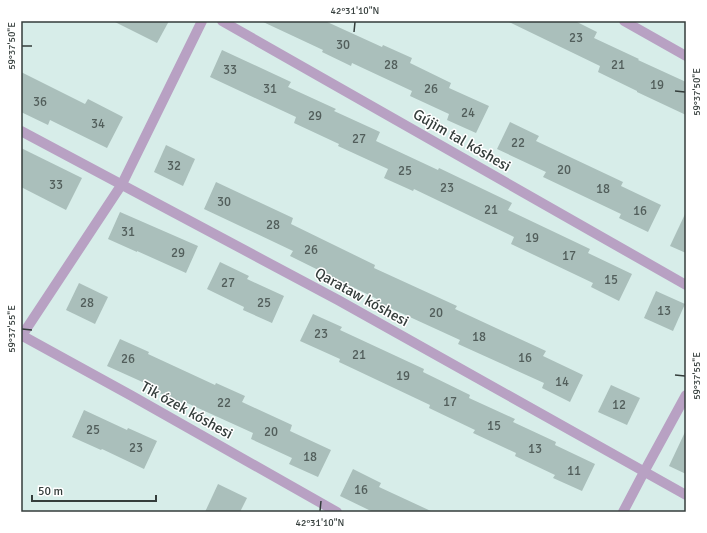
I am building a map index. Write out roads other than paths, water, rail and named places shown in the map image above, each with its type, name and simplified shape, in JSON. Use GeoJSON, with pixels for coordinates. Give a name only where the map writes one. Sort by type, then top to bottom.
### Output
{"type":"FeatureCollection","features":[{"type":"Feature","properties":{"kind":"street"},"geometry":{"type":"LineString","coordinates":[[21,336],[122,184],[202,21]]}},
{"type":"Feature","properties":{"kind":"street","name":"Gújim tal kóshesi"},"geometry":{"type":"LineString","coordinates":[[222,21],[686,285]]}},
{"type":"Feature","properties":{"kind":"street"},"geometry":{"type":"LineString","coordinates":[[624,21],[686,56]]}},
{"type":"Feature","properties":{"kind":"street","name":"Qarataw kóshesi"},"geometry":{"type":"LineString","coordinates":[[21,130],[338,300],[686,495]]}},
{"type":"Feature","properties":{"kind":"street","name":"Tik ózek kóshesi"},"geometry":{"type":"LineString","coordinates":[[21,336],[132,396],[337,512]]}},
{"type":"Feature","properties":{"kind":"street"},"geometry":{"type":"LineString","coordinates":[[623,512],[686,395]]}}]}
